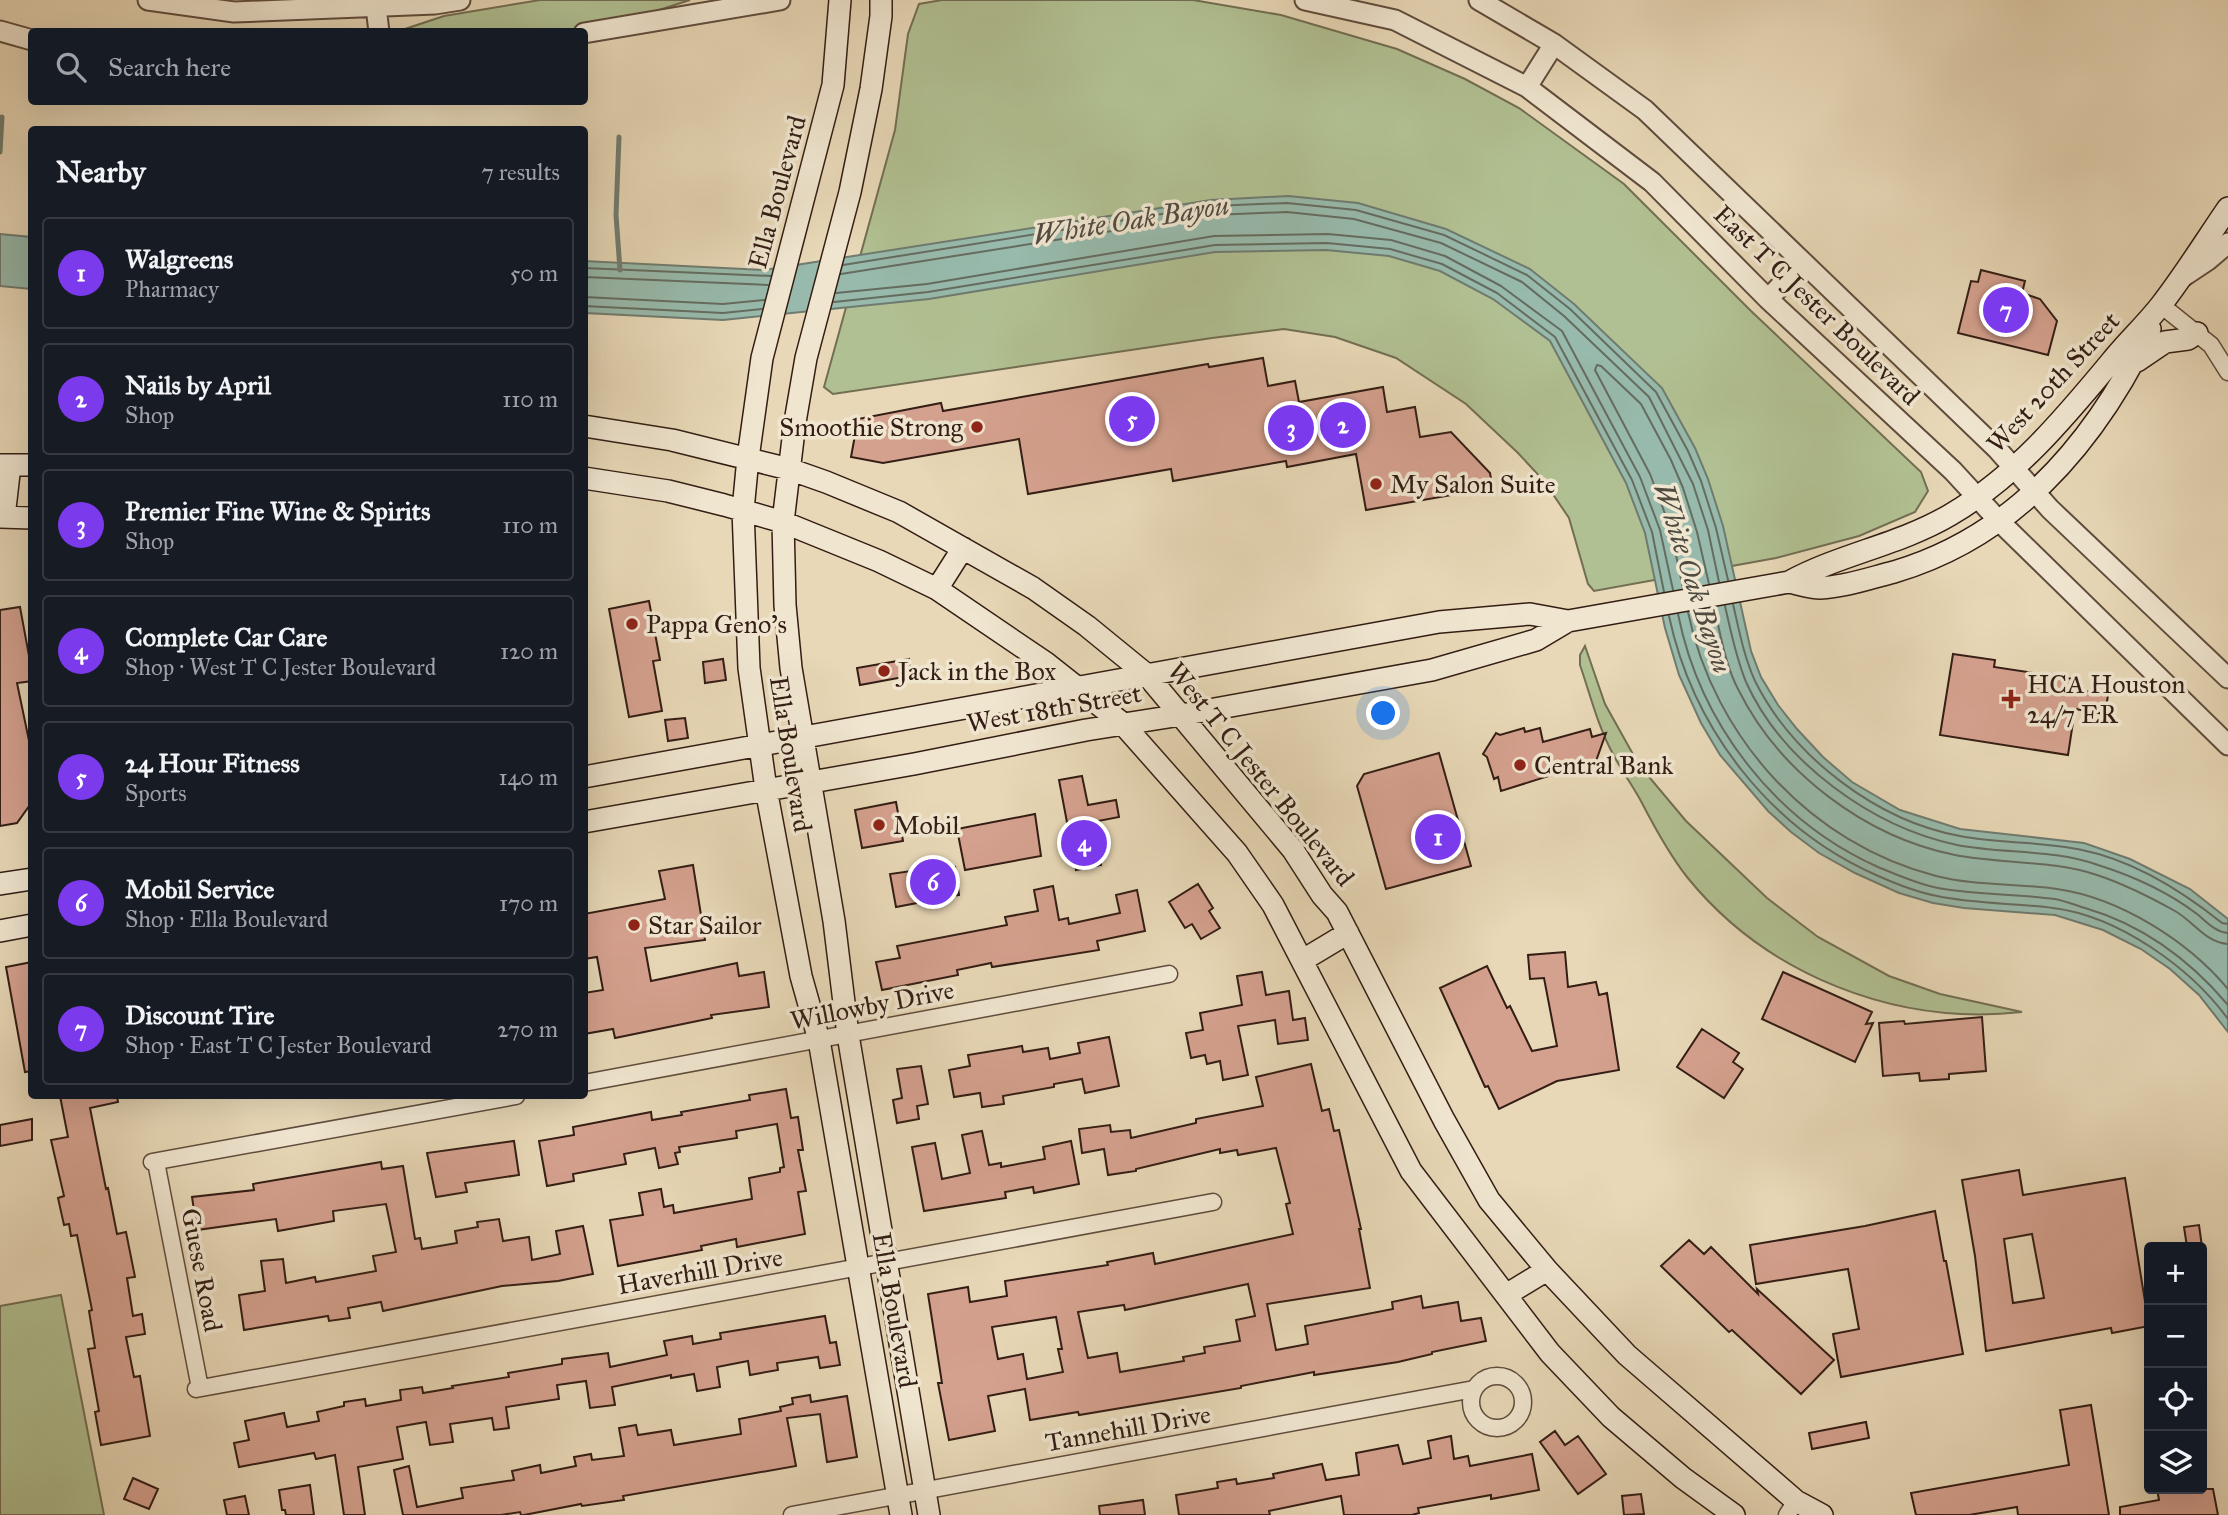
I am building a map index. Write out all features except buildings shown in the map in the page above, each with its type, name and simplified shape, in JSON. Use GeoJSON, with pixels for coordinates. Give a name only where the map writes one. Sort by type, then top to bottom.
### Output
{"type":"FeatureCollection","features":[{"type":"Feature","properties":{"kind":"main road","name":"Ella Boulevard"},"geometry":{"type":"LineString","coordinates":[[840,0],[834,85],[762,358],[747,458],[743,510],[749,668],[766,789],[801,976],[819,1040],[900,1505]]}},
{"type":"Feature","properties":{"kind":"main road","name":"Ella Boulevard"},"geometry":{"type":"LineString","coordinates":[[881,0],[871,89],[850,192],[806,358],[783,522],[785,605],[791,668],[834,921],[848,1035],[929,1515]]}},
{"type":"Feature","properties":{"kind":"main road","name":"West 20th Street"},"geometry":{"type":"LineString","coordinates":[[1783,583],[1816,567],[1906,537],[1949,516],[2014,469],[2081,400],[2161,305],[2228,208]]}},
{"type":"Feature","properties":{"kind":"main road","name":"West 20th Street"},"geometry":{"type":"LineString","coordinates":[[1783,583],[1819,588],[1862,581],[1924,563],[1999,521],[2055,473],[2088,433],[2131,368],[2161,305]]}},
{"type":"Feature","properties":{"kind":"main road"},"geometry":{"type":"LineString","coordinates":[[2131,368],[2165,341],[2188,339],[2197,333]]}},
{"type":"Feature","properties":{"kind":"main road","name":"West T C Jester Boulevard"},"geometry":{"type":"LineString","coordinates":[[588,427],[673,440],[789,469],[899,512],[1033,588],[1087,626],[1147,675],[1293,850],[1322,895],[1337,912],[1444,1120],[1489,1200],[1547,1269],[1627,1355],[1791,1508],[1822,1515]]}},
{"type":"Feature","properties":{"kind":"main road"},"geometry":{"type":"LineString","coordinates":[[14,465],[2,517],[28,518]]}},
{"type":"Feature","properties":{"kind":"main road"},"geometry":{"type":"LineString","coordinates":[[588,479],[668,491],[743,510],[783,522],[879,561],[937,589],[1079,687],[1122,723],[1237,853],[1273,905],[1411,1171],[1550,1353],[1611,1418],[1683,1478],[1734,1515]]}},
{"type":"Feature","properties":{"kind":"main road"},"geometry":{"type":"LineString","coordinates":[[937,589],[963,548]]}},
{"type":"Feature","properties":{"kind":"main road","name":"West 18th Street"},"geometry":{"type":"LineString","coordinates":[[588,776],[1439,622],[1530,614],[1568,621],[1783,583]]}},
{"type":"Feature","properties":{"kind":"main road","name":"West 18th Street"},"geometry":{"type":"LineString","coordinates":[[588,821],[1122,723],[1432,670],[1536,640],[1568,621]]}},
{"type":"Feature","properties":{"kind":"main road"},"geometry":{"type":"LineString","coordinates":[[0,884],[28,879]]}},
{"type":"Feature","properties":{"kind":"main road"},"geometry":{"type":"LineString","coordinates":[[0,931],[28,926]]}},
{"type":"Feature","properties":{"kind":"main road"},"geometry":{"type":"LineString","coordinates":[[1303,960],[1348,933]]}},
{"type":"Feature","properties":{"kind":"main road"},"geometry":{"type":"LineString","coordinates":[[1506,1294],[1547,1269]]}},
{"type":"Feature","properties":{"kind":"street"},"geometry":{"type":"LineString","coordinates":[[148,0],[234,12],[435,4],[460,0]]}},
{"type":"Feature","properties":{"kind":"street"},"geometry":{"type":"LineString","coordinates":[[588,32],[780,0]]}},
{"type":"Feature","properties":{"kind":"street","name":"East T C Jester Boulevard"},"geometry":{"type":"LineString","coordinates":[[1305,0],[1395,20],[1527,86],[1652,182],[1768,299],[1953,471],[1999,521],[2228,745]]}},
{"type":"Feature","properties":{"kind":"street","name":"East T C Jester Boulevard"},"geometry":{"type":"LineString","coordinates":[[1479,0],[1554,44],[1645,110],[1976,429],[2059,518],[2228,678]]}},
{"type":"Feature","properties":{"kind":"street"},"geometry":{"type":"LineString","coordinates":[[376,7],[379,28]]}},
{"type":"Feature","properties":{"kind":"street"},"geometry":{"type":"LineString","coordinates":[[0,31],[28,39]]}},
{"type":"Feature","properties":{"kind":"street"},"geometry":{"type":"LineString","coordinates":[[1527,86],[1554,44]]}},
{"type":"Feature","properties":{"kind":"street"},"geometry":{"type":"LineString","coordinates":[[2179,279],[2228,243]]}},
{"type":"Feature","properties":{"kind":"street"},"geometry":{"type":"LineString","coordinates":[[1768,299],[1803,262]]}},
{"type":"Feature","properties":{"kind":"street"},"geometry":{"type":"LineString","coordinates":[[2161,305],[2197,333],[2221,359],[2228,372]]}},
{"type":"Feature","properties":{"kind":"street","name":"Willowby Drive"},"geometry":{"type":"LineString","coordinates":[[588,1082],[1169,974]]}},
{"type":"Feature","properties":{"kind":"street","name":"Guese Road"},"geometry":{"type":"LineString","coordinates":[[198,1388],[154,1162],[500,1099]]}},
{"type":"Feature","properties":{"kind":"street","name":"Haverhill Drive"},"geometry":{"type":"LineString","coordinates":[[198,1388],[1213,1202]]}},
{"type":"Feature","properties":{"kind":"street","name":"Tannehill Drive"},"geometry":{"type":"LineString","coordinates":[[792,1515],[900,1505],[924,1490],[1474,1389]]}},
{"type":"Feature","properties":{"kind":"green space"},"geometry":{"type":"Polygon","coordinates":[[[540,0],[690,0],[628,20],[586,28],[408,28],[444,16],[540,0]]]}},
{"type":"Feature","properties":{"kind":"green space"},"geometry":{"type":"Polygon","coordinates":[[[942,0],[1193,0],[1281,15],[1397,49],[1465,79],[1519,108],[1624,184],[1751,311],[1921,472],[1928,491],[1915,512],[1859,536],[1776,558],[1594,591],[1588,584],[1569,518],[1544,481],[1518,453],[1466,404],[1396,358],[1335,337],[1284,329],[833,394],[824,387],[895,130],[908,34],[919,4],[942,0]]]}},
{"type":"Feature","properties":{"kind":"green space"},"geometry":{"type":"Polygon","coordinates":[[[1585,646],[1605,704],[1639,765],[1686,821],[1767,898],[1818,937],[1889,976],[1940,994],[2022,1012],[1975,1014],[1928,1011],[1882,1002],[1838,987],[1795,967],[1756,942],[1719,912],[1674,860],[1608,744],[1580,665],[1580,655],[1585,646]]]}},
{"type":"Feature","properties":{"kind":"green space"},"geometry":{"type":"Polygon","coordinates":[[[61,1295],[104,1515],[0,1515],[0,1306],[61,1295]]]}},
{"type":"Feature","properties":{"kind":"water","name":"White Oak Bayou"},"geometry":{"type":"Polygon","coordinates":[[[1288,196],[1358,203],[1446,229],[1530,269],[1574,304],[1662,388],[1695,448],[1723,526],[1751,651],[1761,677],[1797,729],[1823,757],[1852,782],[1900,810],[1960,829],[2084,843],[2130,859],[2190,889],[2228,919],[2228,1032],[2199,995],[2170,969],[2141,949],[2103,930],[2055,915],[1964,908],[1899,893],[1819,853],[1768,811],[1720,755],[1701,723],[1679,675],[1665,628],[1645,533],[1626,483],[1550,341],[1493,299],[1440,271],[1389,256],[1326,250],[1215,252],[929,299],[723,320],[588,313],[588,261],[764,270],[1211,200],[1288,196]]]}},
{"type":"Feature","properties":{"kind":"water"},"geometry":{"type":"Polygon","coordinates":[[[0,234],[28,237],[28,289],[0,286],[0,234]]]}},
{"type":"Feature","properties":{"kind":"waterway"},"geometry":{"type":"LineString","coordinates":[[0,152],[2,117]]}},
{"type":"Feature","properties":{"kind":"waterway"},"geometry":{"type":"LineString","coordinates":[[619,137],[616,215],[620,270]]}},
{"type":"Feature","properties":{"kind":"place","name":"Discount Tire"},"geometry":{"type":"Point","coordinates":[2006,310]}},
{"type":"Feature","properties":{"kind":"place","name":"24 Hour Fitness"},"geometry":{"type":"Point","coordinates":[1132,419]}},
{"type":"Feature","properties":{"kind":"place","name":"Nails by April"},"geometry":{"type":"Point","coordinates":[1343,425]}},
{"type":"Feature","properties":{"kind":"place","name":"Smoothie Strong"},"geometry":{"type":"Point","coordinates":[977,427]}},
{"type":"Feature","properties":{"kind":"place","name":"Premier Fine Wine & Spirits"},"geometry":{"type":"Point","coordinates":[1291,428]}},
{"type":"Feature","properties":{"kind":"place","name":"My Salon Suite"},"geometry":{"type":"Point","coordinates":[1376,484]}},
{"type":"Feature","properties":{"kind":"place","name":"Pappa Geno's"},"geometry":{"type":"Point","coordinates":[632,624]}},
{"type":"Feature","properties":{"kind":"place","name":"Jack in the Box"},"geometry":{"type":"Point","coordinates":[884,671]}},
{"type":"Feature","properties":{"kind":"place","name":"HCA Houston 24/7 ER"},"geometry":{"type":"Point","coordinates":[2011,699]}},
{"type":"Feature","properties":{"kind":"place","name":"Central Bank"},"geometry":{"type":"Point","coordinates":[1520,765]}},
{"type":"Feature","properties":{"kind":"place","name":"Mobil"},"geometry":{"type":"Point","coordinates":[879,825]}},
{"type":"Feature","properties":{"kind":"place","name":"Walgreens"},"geometry":{"type":"Point","coordinates":[1438,837]}},
{"type":"Feature","properties":{"kind":"place","name":"Complete Car Care"},"geometry":{"type":"Point","coordinates":[1084,843]}},
{"type":"Feature","properties":{"kind":"place","name":"Mobil Service"},"geometry":{"type":"Point","coordinates":[933,882]}},
{"type":"Feature","properties":{"kind":"place","name":"Star Sailor"},"geometry":{"type":"Point","coordinates":[634,925]}}]}
